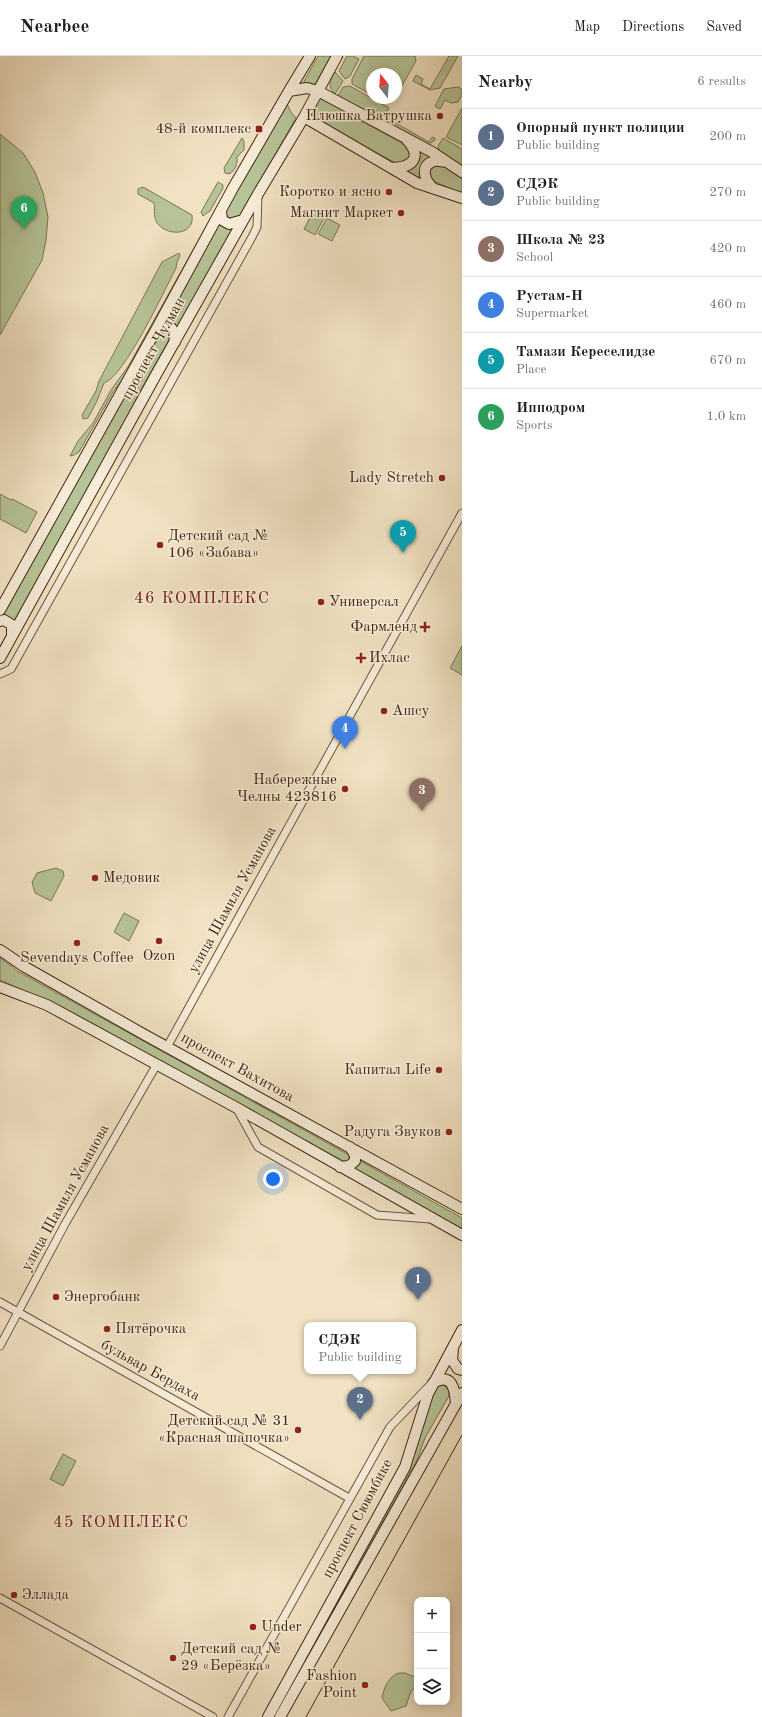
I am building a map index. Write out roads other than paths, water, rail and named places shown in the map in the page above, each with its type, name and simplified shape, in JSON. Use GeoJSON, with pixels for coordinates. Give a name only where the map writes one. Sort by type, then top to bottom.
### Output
{"type":"FeatureCollection","features":[{"type":"Feature","properties":{"kind":"main road","name":"проспект Чулман"},"geometry":{"type":"LineString","coordinates":[[0,610],[288,91],[310,56]]}},
{"type":"Feature","properties":{"kind":"main road","name":"проспект Чулман"},"geometry":{"type":"LineString","coordinates":[[0,658],[243,220],[304,117],[337,56]]}},
{"type":"Feature","properties":{"kind":"main road"},"geometry":{"type":"LineString","coordinates":[[288,91],[307,88],[318,91],[406,138],[448,162],[462,172]]}},
{"type":"Feature","properties":{"kind":"main road"},"geometry":{"type":"LineString","coordinates":[[304,117],[417,183],[462,198]]}},
{"type":"Feature","properties":{"kind":"main road"},"geometry":{"type":"LineString","coordinates":[[391,168],[403,168],[408,166],[414,159],[414,150],[406,138]]}},
{"type":"Feature","properties":{"kind":"main road"},"geometry":{"type":"LineString","coordinates":[[433,188],[427,183],[425,178],[426,168],[432,162],[448,162]]}},
{"type":"Feature","properties":{"kind":"main road"},"geometry":{"type":"LineString","coordinates":[[221,211],[222,220],[229,224],[243,220]]}},
{"type":"Feature","properties":{"kind":"main road"},"geometry":{"type":"LineString","coordinates":[[157,328],[169,326],[172,328],[175,342]]}},
{"type":"Feature","properties":{"kind":"main road"},"geometry":{"type":"LineString","coordinates":[[0,621],[4,620],[12,625],[12,635]]}},
{"type":"Feature","properties":{"kind":"main road","name":"проспект Вахитова"},"geometry":{"type":"LineString","coordinates":[[0,950],[26,967],[167,1047],[462,1209]]}},
{"type":"Feature","properties":{"kind":"main road"},"geometry":{"type":"LineString","coordinates":[[0,987],[47,1005],[157,1064],[462,1235]]}},
{"type":"Feature","properties":{"kind":"main road"},"geometry":{"type":"LineString","coordinates":[[340,1167],[349,1166],[355,1161],[355,1155],[350,1147]]}},
{"type":"Feature","properties":{"kind":"main road","name":"проспект Сююмбике"},"geometry":{"type":"LineString","coordinates":[[268,1717],[405,1467],[428,1394],[433,1382],[462,1330]]}},
{"type":"Feature","properties":{"kind":"main road"},"geometry":{"type":"LineString","coordinates":[[453,1347],[452,1360],[458,1369],[462,1370]]}},
{"type":"Feature","properties":{"kind":"main road"},"geometry":{"type":"LineString","coordinates":[[433,1382],[440,1379],[446,1379],[449,1381],[455,1391],[456,1404]]}},
{"type":"Feature","properties":{"kind":"main road","name":"проспект Сююмбике"},"geometry":{"type":"LineString","coordinates":[[280,1717],[462,1393]]}},
{"type":"Feature","properties":{"kind":"street"},"geometry":{"type":"LineString","coordinates":[[0,674],[11,669],[252,237],[257,227],[258,194]]}},
{"type":"Feature","properties":{"kind":"street","name":"улица Шамиля Усманова"},"geometry":{"type":"LineString","coordinates":[[167,1047],[462,513]]}},
{"type":"Feature","properties":{"kind":"street","name":"улица Шамиля Усманова"},"geometry":{"type":"LineString","coordinates":[[0,1346],[65,1224],[157,1064]]}},
{"type":"Feature","properties":{"kind":"street"},"geometry":{"type":"LineString","coordinates":[[237,1108],[258,1147],[371,1211],[377,1214],[434,1219]]}},
{"type":"Feature","properties":{"kind":"street","name":"бульвар Бердаха"},"geometry":{"type":"LineString","coordinates":[[0,1302],[349,1498]]}},
{"type":"Feature","properties":{"kind":"street"},"geometry":{"type":"LineString","coordinates":[[228,1717],[390,1427],[433,1382]]}},
{"type":"Feature","properties":{"kind":"street"},"geometry":{"type":"LineString","coordinates":[[0,1598],[213,1717]]}},
{"type":"Feature","properties":{"kind":"tram line"},"geometry":{"type":"LineString","coordinates":[[306,1717],[462,1435]]}},
{"type":"Feature","properties":{"kind":"place","name":"Плюшка Ватрушка"},"geometry":{"type":"Point","coordinates":[440,116]}},
{"type":"Feature","properties":{"kind":"place","name":"48-й комплекс"},"geometry":{"type":"Point","coordinates":[259,129]}},
{"type":"Feature","properties":{"kind":"place","name":"Коротко и ясно"},"geometry":{"type":"Point","coordinates":[389,192]}},
{"type":"Feature","properties":{"kind":"place","name":"Магнит Маркет"},"geometry":{"type":"Point","coordinates":[401,213]}},
{"type":"Feature","properties":{"kind":"place","name":"Ипподром"},"geometry":{"type":"Point","coordinates":[24,229]}},
{"type":"Feature","properties":{"kind":"place","name":"Lady Stretch"},"geometry":{"type":"Point","coordinates":[442,478]}},
{"type":"Feature","properties":{"kind":"place","name":"Детский сад № 106 «Забава»"},"geometry":{"type":"Point","coordinates":[160,545]}},
{"type":"Feature","properties":{"kind":"place","name":"Тамази Кереселидзе"},"geometry":{"type":"Point","coordinates":[403,553]}},
{"type":"Feature","properties":{"kind":"place","name":"Универсал"},"geometry":{"type":"Point","coordinates":[321,602]}},
{"type":"Feature","properties":{"kind":"place","name":"Фармленд"},"geometry":{"type":"Point","coordinates":[425,627]}},
{"type":"Feature","properties":{"kind":"place","name":"Ихлас"},"geometry":{"type":"Point","coordinates":[361,658]}},
{"type":"Feature","properties":{"kind":"place","name":"Ашсу"},"geometry":{"type":"Point","coordinates":[384,711]}},
{"type":"Feature","properties":{"kind":"place","name":"Рустам-Н"},"geometry":{"type":"Point","coordinates":[345,749]}},
{"type":"Feature","properties":{"kind":"place","name":"Набережные Челны 423816"},"geometry":{"type":"Point","coordinates":[345,789]}},
{"type":"Feature","properties":{"kind":"place","name":"Школа № 23"},"geometry":{"type":"Point","coordinates":[422,811]}},
{"type":"Feature","properties":{"kind":"place","name":"Медовик"},"geometry":{"type":"Point","coordinates":[95,878]}},
{"type":"Feature","properties":{"kind":"place","name":"Ozon"},"geometry":{"type":"Point","coordinates":[159,941]}},
{"type":"Feature","properties":{"kind":"place","name":"Sevendays Coffee"},"geometry":{"type":"Point","coordinates":[77,943]}},
{"type":"Feature","properties":{"kind":"place","name":"Капитал Life"},"geometry":{"type":"Point","coordinates":[439,1070]}},
{"type":"Feature","properties":{"kind":"place","name":"Радуга Звуков"},"geometry":{"type":"Point","coordinates":[449,1132]}},
{"type":"Feature","properties":{"kind":"place","name":"Энергобанк"},"geometry":{"type":"Point","coordinates":[56,1297]}},
{"type":"Feature","properties":{"kind":"place","name":"Опорный пункт полиции"},"geometry":{"type":"Point","coordinates":[418,1300]}},
{"type":"Feature","properties":{"kind":"place","name":"Пятёрочка"},"geometry":{"type":"Point","coordinates":[107,1329]}},
{"type":"Feature","properties":{"kind":"place","name":"СДЭК"},"geometry":{"type":"Point","coordinates":[360,1420]}},
{"type":"Feature","properties":{"kind":"place","name":"Детский сад № 31 «Красная шапочка»"},"geometry":{"type":"Point","coordinates":[298,1430]}},
{"type":"Feature","properties":{"kind":"place","name":"Эллада"},"geometry":{"type":"Point","coordinates":[14,1595]}},
{"type":"Feature","properties":{"kind":"place","name":"Under"},"geometry":{"type":"Point","coordinates":[253,1627]}},
{"type":"Feature","properties":{"kind":"place","name":"Детский сад № 29 «Берёзка»"},"geometry":{"type":"Point","coordinates":[173,1658]}},
{"type":"Feature","properties":{"kind":"place","name":"Fashion Point"},"geometry":{"type":"Point","coordinates":[365,1685]}},
{"type":"Feature","properties":{"kind":"district","name":"46 КОМПЛЕКС"},"geometry":{"type":"Point","coordinates":[202,598]}},
{"type":"Feature","properties":{"kind":"district","name":"45 КОМПЛЕКС"},"geometry":{"type":"Point","coordinates":[121,1522]}}]}
